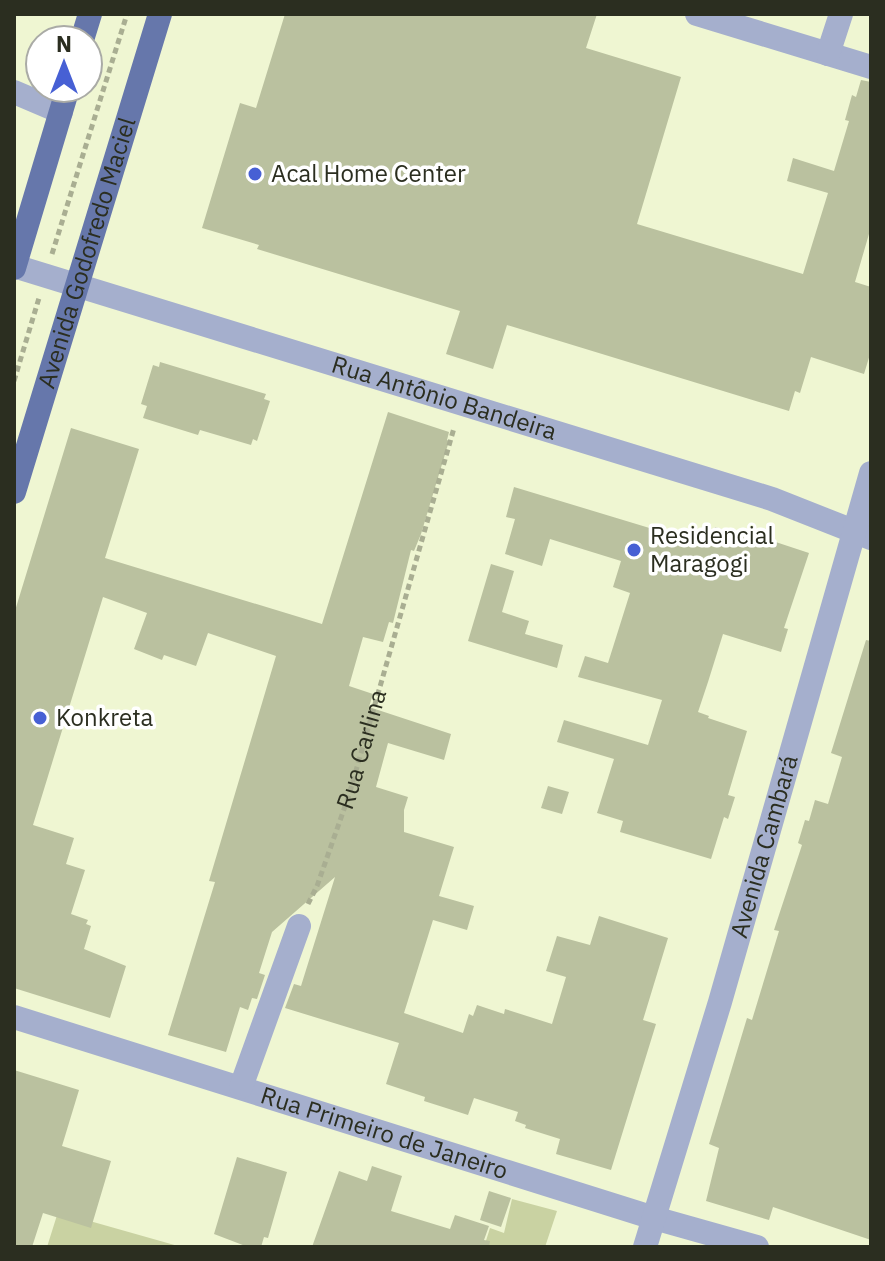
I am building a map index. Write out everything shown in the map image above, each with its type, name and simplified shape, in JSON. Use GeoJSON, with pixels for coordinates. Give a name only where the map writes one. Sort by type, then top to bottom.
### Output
{"type":"FeatureCollection","features":[{"type":"Feature","properties":{"kind":"main road","name":"Avenida Godofredo Maciel"},"geometry":{"type":"LineString","coordinates":[[14,492],[160,14]]}},
{"type":"Feature","properties":{"kind":"main road"},"geometry":{"type":"LineString","coordinates":[[14,267],[63,104]]}},
{"type":"Feature","properties":{"kind":"street"},"geometry":{"type":"LineString","coordinates":[[697,14],[871,67]]}},
{"type":"Feature","properties":{"kind":"street"},"geometry":{"type":"LineString","coordinates":[[828,54],[841,14]]}},
{"type":"Feature","properties":{"kind":"street"},"geometry":{"type":"LineString","coordinates":[[14,92],[61,112]]}},
{"type":"Feature","properties":{"kind":"street","name":"Rua Antônio Bandeira"},"geometry":{"type":"LineString","coordinates":[[14,267],[772,499],[862,535]]}},
{"type":"Feature","properties":{"kind":"street","name":"Avenida Cambará"},"geometry":{"type":"LineString","coordinates":[[645,1247],[862,535],[871,473]]}},
{"type":"Feature","properties":{"kind":"street"},"geometry":{"type":"LineString","coordinates":[[241,1087],[299,926]]}},
{"type":"Feature","properties":{"kind":"street","name":"Rua Primeiro de Janeiro"},"geometry":{"type":"LineString","coordinates":[[14,1017],[654,1218],[757,1247]]}},
{"type":"Feature","properties":{"kind":"path","name":"Avenida Godofredo Maciel"},"geometry":{"type":"LineString","coordinates":[[14,381],[127,14]]}},
{"type":"Feature","properties":{"kind":"path","name":"Rua Carlina"},"geometry":{"type":"LineString","coordinates":[[299,926],[317,886],[349,795],[461,404]]}},
{"type":"Feature","properties":{"kind":"green space"},"geometry":{"type":"Polygon","coordinates":[[[512,1199],[557,1211],[545,1247],[484,1247],[490,1228],[504,1233],[512,1199]]]}},
{"type":"Feature","properties":{"kind":"green space"},"geometry":{"type":"Polygon","coordinates":[[[58,1212],[178,1246],[47,1247],[58,1212]]]}},
{"type":"Feature","properties":{"kind":"building"},"geometry":{"type":"Polygon","coordinates":[[[285,14],[597,14],[586,48],[681,77],[637,224],[803,274],[828,193],[787,181],[793,158],[834,171],[849,121],[845,120],[852,95],[856,97],[861,80],[871,82],[871,227],[855,282],[871,287],[871,351],[864,374],[811,357],[800,393],[795,391],[789,411],[507,325],[493,369],[446,354],[460,311],[257,249],[259,245],[202,228],[240,103],[256,108],[285,14]]]}},
{"type":"Feature","properties":{"kind":"building"},"geometry":{"type":"Polygon","coordinates":[[[160,362],[266,394],[264,399],[270,401],[257,441],[253,439],[251,445],[200,430],[198,435],[143,418],[147,406],[141,404],[153,365],[159,367],[160,362]]]}},
{"type":"Feature","properties":{"kind":"building"},"geometry":{"type":"Polygon","coordinates":[[[388,412],[449,432],[449,441],[421,534],[414,551],[411,550],[393,623],[389,622],[383,642],[363,637],[349,686],[373,694],[369,707],[451,734],[444,760],[388,743],[376,787],[408,797],[404,810],[404,832],[454,847],[439,896],[474,906],[467,930],[433,920],[404,1013],[463,1033],[469,1014],[473,1016],[477,1005],[504,1014],[505,1009],[552,1024],[566,977],[546,971],[557,936],[590,945],[599,916],[668,938],[643,1020],[656,1024],[611,1170],[556,1154],[560,1139],[525,1128],[526,1125],[515,1121],[518,1112],[474,1098],[468,1115],[424,1101],[425,1097],[386,1084],[399,1043],[285,1008],[294,984],[301,986],[335,877],[272,932],[259,973],[265,975],[257,999],[252,998],[248,1010],[240,1007],[226,1052],[168,1035],[215,882],[209,881],[276,656],[208,633],[196,666],[164,655],[162,660],[134,649],[147,613],[103,597],[33,825],[74,838],[66,864],[85,870],[71,914],[88,920],[86,924],[91,926],[84,949],[126,966],[110,1018],[14,988],[14,614],[71,428],[139,449],[105,558],[322,624],[388,412]]]}},
{"type":"Feature","properties":{"kind":"building"},"geometry":{"type":"Polygon","coordinates":[[[514,487],[709,546],[715,527],[744,536],[745,532],[809,553],[784,628],[788,629],[781,652],[723,634],[698,712],[747,731],[728,795],[735,797],[728,819],[724,817],[711,859],[620,832],[623,821],[597,813],[614,759],[557,742],[564,720],[648,745],[662,700],[578,677],[585,656],[608,663],[630,593],[613,587],[621,561],[550,539],[542,566],[505,554],[515,519],[506,517],[514,487]]]}},
{"type":"Feature","properties":{"kind":"building"},"geometry":{"type":"Polygon","coordinates":[[[491,564],[514,571],[502,612],[529,621],[525,634],[563,645],[557,668],[468,641],[491,564]]]}},
{"type":"Feature","properties":{"kind":"building"},"geometry":{"type":"Polygon","coordinates":[[[866,640],[871,641],[871,1240],[773,1207],[769,1220],[706,1201],[719,1148],[709,1144],[747,1018],[752,1020],[779,931],[774,930],[802,845],[798,843],[805,820],[809,821],[815,800],[828,804],[842,757],[831,753],[866,640]]]}},
{"type":"Feature","properties":{"kind":"building"},"geometry":{"type":"Polygon","coordinates":[[[548,786],[569,792],[562,814],[541,808],[548,786]]]}},
{"type":"Feature","properties":{"kind":"building"},"geometry":{"type":"Polygon","coordinates":[[[14,1070],[79,1090],[62,1146],[111,1161],[91,1228],[43,1213],[32,1247],[14,1247],[14,1070]]]}},
{"type":"Feature","properties":{"kind":"building"},"geometry":{"type":"Polygon","coordinates":[[[237,1157],[287,1172],[268,1238],[264,1237],[261,1247],[248,1247],[214,1234],[237,1157]]]}},
{"type":"Feature","properties":{"kind":"building"},"geometry":{"type":"Polygon","coordinates":[[[372,1166],[402,1176],[391,1211],[450,1229],[455,1215],[489,1226],[484,1240],[490,1241],[489,1247],[312,1247],[339,1171],[367,1181],[372,1166]]]}},
{"type":"Feature","properties":{"kind":"building"},"geometry":{"type":"Polygon","coordinates":[[[489,1191],[511,1198],[501,1227],[480,1220],[489,1191]]]}},
{"type":"Feature","properties":{"kind":"place","name":"Acal Home Center"},"geometry":{"type":"Point","coordinates":[255,174]}},
{"type":"Feature","properties":{"kind":"place","name":"Residencial Maragogi"},"geometry":{"type":"Point","coordinates":[634,550]}},
{"type":"Feature","properties":{"kind":"place","name":"Konkreta"},"geometry":{"type":"Point","coordinates":[40,718]}}]}
